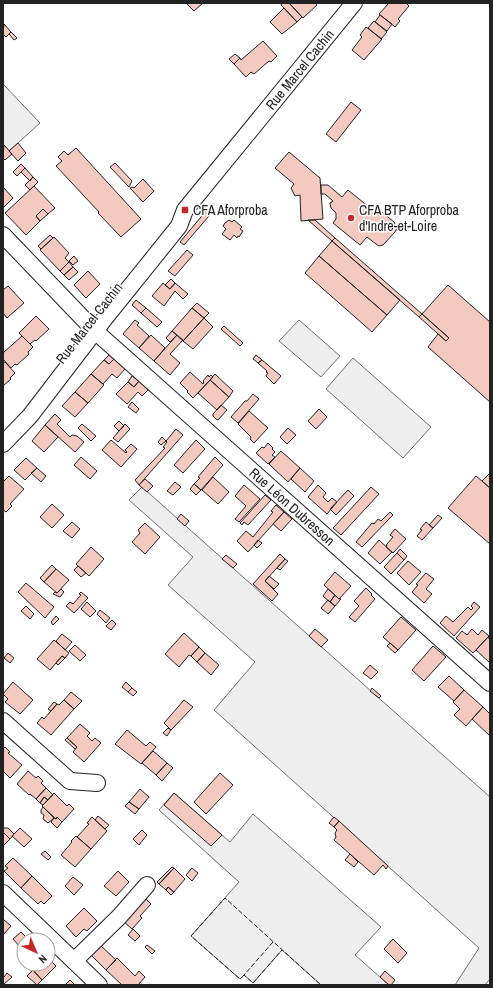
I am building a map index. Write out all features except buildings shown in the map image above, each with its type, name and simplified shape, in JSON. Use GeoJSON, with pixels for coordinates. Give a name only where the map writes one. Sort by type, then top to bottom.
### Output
{"type":"FeatureCollection","features":[{"type":"Feature","properties":{"kind":"street","name":"Rue Marcel Cachin"},"geometry":{"type":"LineString","coordinates":[[3,444],[30,416],[91,327],[179,226],[185,210],[354,3]]}},
{"type":"Feature","properties":{"kind":"street","name":"Rue Léon Dubresson"},"geometry":{"type":"LineString","coordinates":[[3,235],[91,327],[490,683]]}},
{"type":"Feature","properties":{"kind":"street"},"geometry":{"type":"LineString","coordinates":[[3,721],[70,781],[97,783]]}},
{"type":"Feature","properties":{"kind":"street"},"geometry":{"type":"LineString","coordinates":[[74,961],[119,917],[148,885]]}},
{"type":"Feature","properties":{"kind":"street"},"geometry":{"type":"LineString","coordinates":[[3,893],[99,985]]}},
{"type":"Feature","properties":{"kind":"shaded area"},"geometry":{"type":"Polygon","coordinates":[[[3,84],[40,123],[9,151],[3,144],[3,84]]]}},
{"type":"Feature","properties":{"kind":"shaded area"},"geometry":{"type":"Polygon","coordinates":[[[299,320],[340,356],[321,377],[279,341],[299,320]]]}},
{"type":"Feature","properties":{"kind":"shaded area"},"geometry":{"type":"Polygon","coordinates":[[[353,358],[431,427],[403,458],[326,389],[353,358]]]}},
{"type":"Feature","properties":{"kind":"shaded area"},"geometry":{"type":"Polygon","coordinates":[[[142,487],[490,797],[490,979],[485,985],[455,985],[479,948],[214,710],[255,662],[168,585],[193,557],[129,500],[142,487]]]}},
{"type":"Feature","properties":{"kind":"shaded area"},"geometry":{"type":"Polygon","coordinates":[[[174,793],[230,842],[253,814],[381,927],[355,955],[389,985],[321,985],[282,950],[253,983],[244,975],[240,979],[191,936],[239,882],[159,810],[174,793]]]}},
{"type":"Feature","properties":{"kind":"fence"},"geometry":{"type":"LineString","coordinates":[[244,975],[240,979],[191,936],[225,898],[321,985]]}},
{"type":"Feature","properties":{"kind":"fence"},"geometry":{"type":"LineString","coordinates":[[273,942],[244,975],[253,983],[282,950]]}},
{"type":"Feature","properties":{"kind":"place","name":"CFA Aforproba"},"geometry":{"type":"Point","coordinates":[185,210]}},
{"type":"Feature","properties":{"kind":"place","name":"CFA BTP Aforproba d'Indre-et-Loire"},"geometry":{"type":"Point","coordinates":[351,218]}}]}
